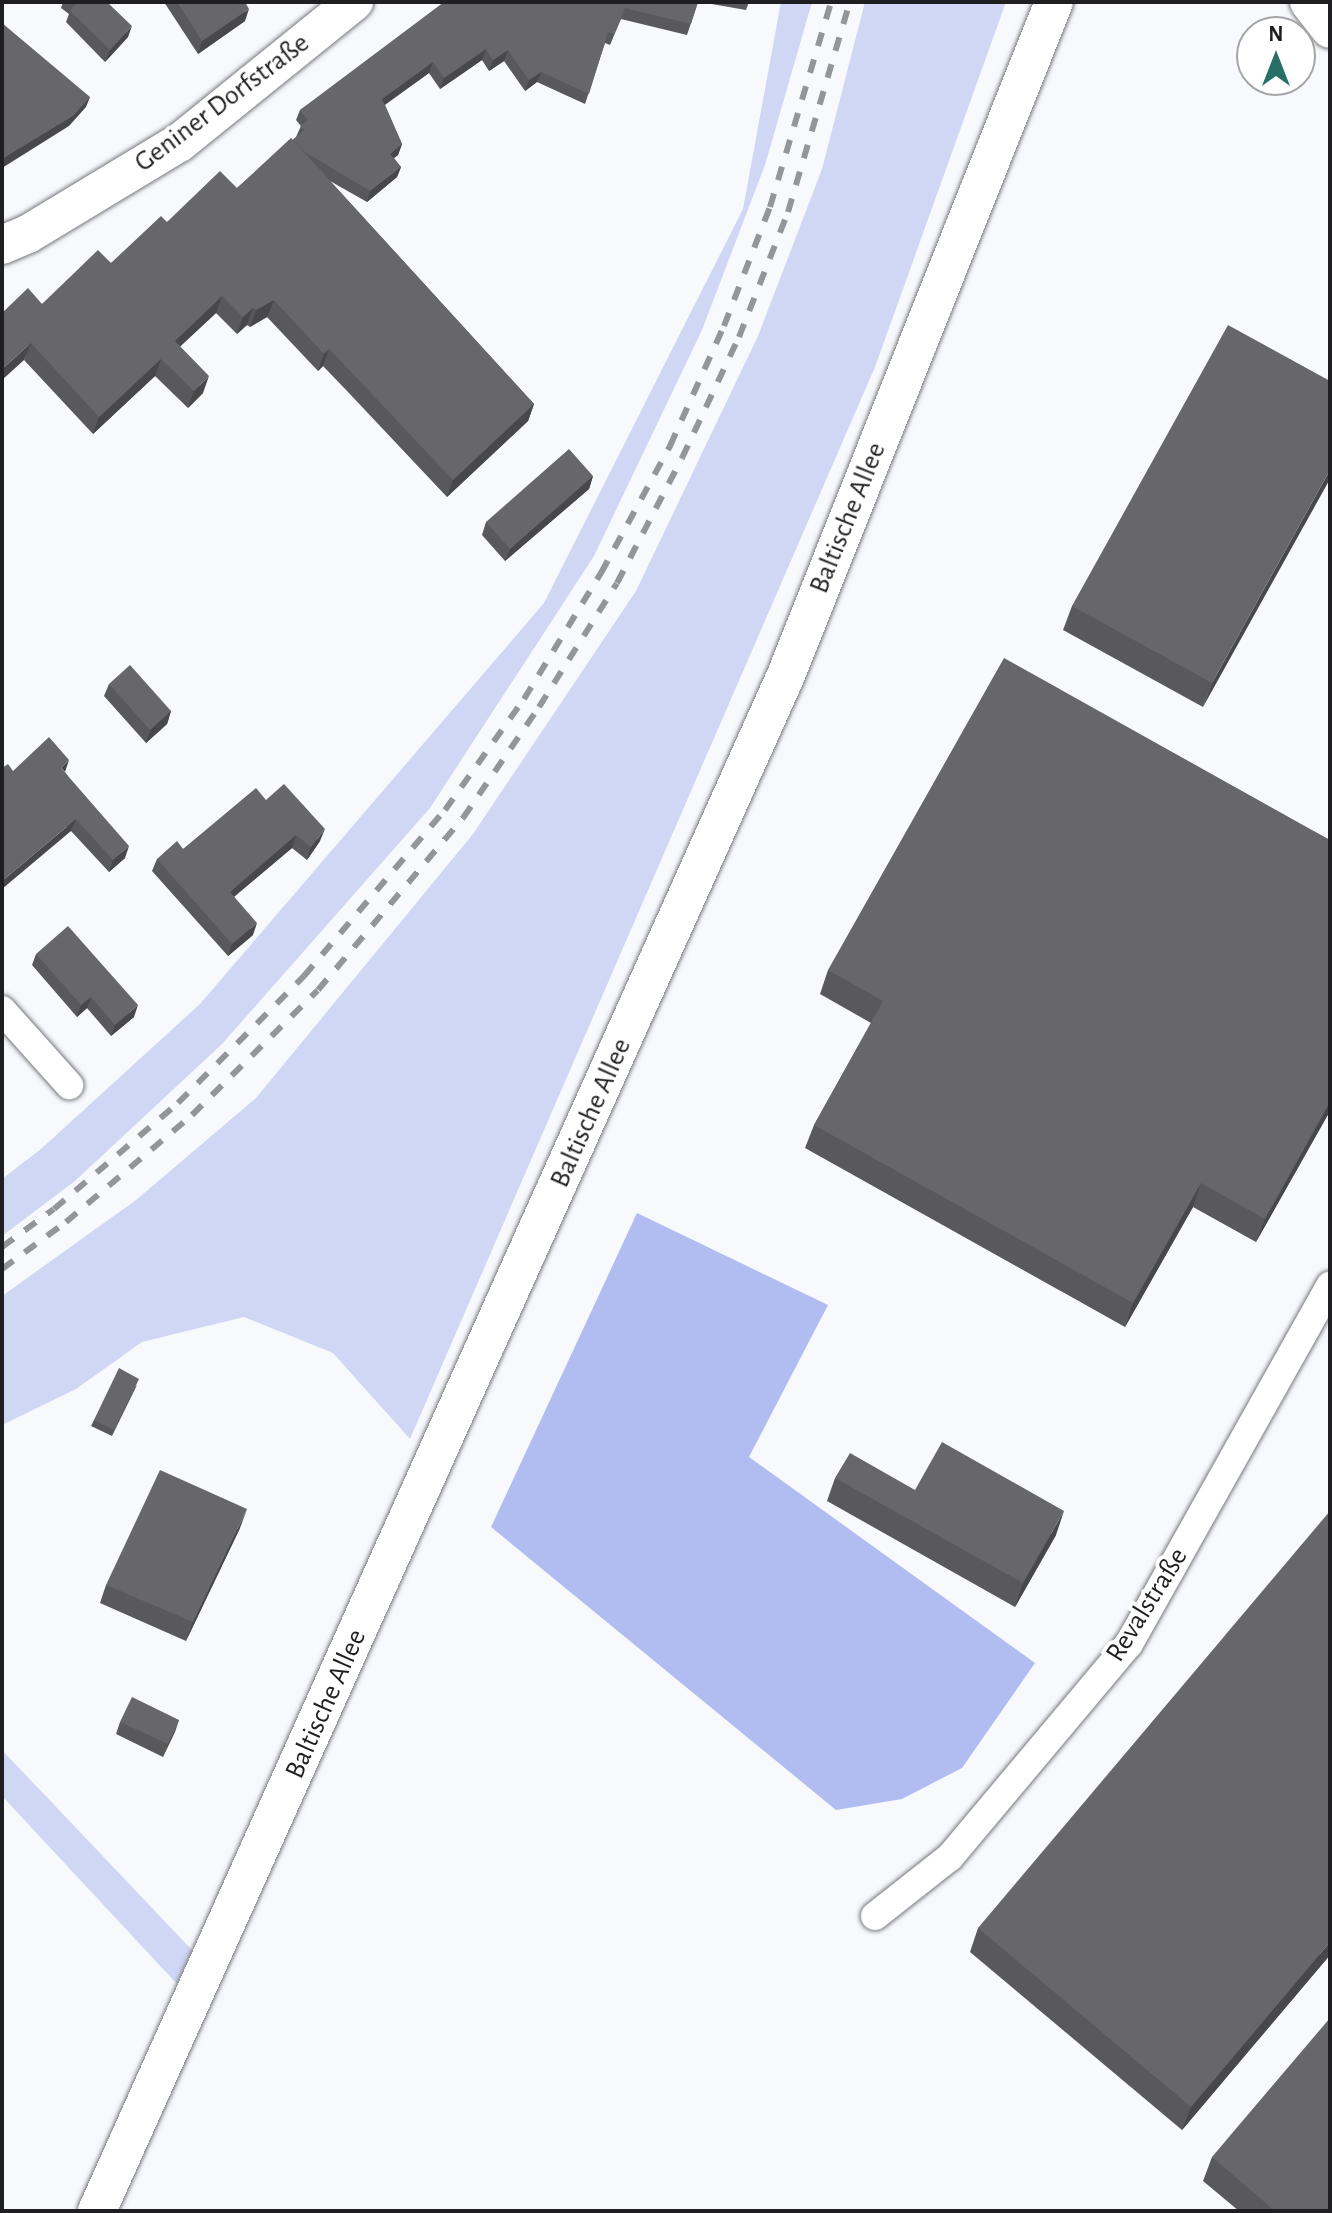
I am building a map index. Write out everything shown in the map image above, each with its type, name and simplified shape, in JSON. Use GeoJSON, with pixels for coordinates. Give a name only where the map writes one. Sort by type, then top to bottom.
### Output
{"type":"FeatureCollection","features":[{"type":"Feature","properties":{"kind":"main road","name":"Geniner Dorfstraße"},"geometry":{"type":"LineString","coordinates":[[2,245],[28,234],[179,143],[354,2]]}},
{"type":"Feature","properties":{"kind":"main road","name":"Baltische Allee"},"geometry":{"type":"LineString","coordinates":[[97,2211],[786,675],[1054,2]]}},
{"type":"Feature","properties":{"kind":"main road"},"geometry":{"type":"LineString","coordinates":[[1309,2],[1330,29]]}},
{"type":"Feature","properties":{"kind":"street"},"geometry":{"type":"LineString","coordinates":[[2,1010],[69,1085]]}},
{"type":"Feature","properties":{"kind":"street","name":"Revalstraße"},"geometry":{"type":"LineString","coordinates":[[875,1916],[950,1857],[1129,1644],[1330,1286]]}},
{"type":"Feature","properties":{"kind":"shaded area"},"geometry":{"type":"Polygon","coordinates":[[[781,2],[812,2],[765,165],[702,330],[594,556],[430,808],[222,1044],[75,1181],[2,1236],[2,1179],[41,1149],[200,1004],[544,603],[743,209],[781,2]]]}},
{"type":"Feature","properties":{"kind":"shaded area"},"geometry":{"type":"Polygon","coordinates":[[[865,2],[1006,2],[875,367],[410,1439],[333,1353],[244,1317],[142,1342],[76,1389],[2,1425],[2,1296],[136,1200],[256,1098],[473,834],[636,591],[758,336],[822,169],[865,2]]]}},
{"type":"Feature","properties":{"kind":"shaded area"},"geometry":{"type":"Polygon","coordinates":[[[637,1213],[828,1305],[749,1457],[1035,1663],[962,1768],[902,1799],[836,1810],[491,1527],[637,1213]]]}},
{"type":"Feature","properties":{"kind":"shaded area"},"geometry":{"type":"Polygon","coordinates":[[[2,1750],[192,1950],[177,1984],[2,1796],[2,1750]]]}},
{"type":"Feature","properties":{"kind":"building"},"geometry":{"type":"Polygon","coordinates":[[[73,2],[107,2],[132,26],[110,50],[70,11],[76,3],[73,2]]]}},
{"type":"Feature","properties":{"kind":"building"},"geometry":{"type":"Polygon","coordinates":[[[177,2],[245,2],[249,9],[202,41],[177,2]]]}},
{"type":"Feature","properties":{"kind":"building"},"geometry":{"type":"Polygon","coordinates":[[[444,2],[698,2],[691,24],[625,8],[614,34],[608,32],[589,94],[541,72],[529,80],[508,50],[493,60],[486,49],[444,78],[433,62],[382,99],[402,144],[390,154],[401,167],[370,191],[305,152],[293,140],[304,130],[300,126],[308,120],[300,110],[444,2]]]}},
{"type":"Feature","properties":{"kind":"building"},"geometry":{"type":"Polygon","coordinates":[[[2,23],[90,97],[73,116],[2,159],[4,100],[2,23]]]}},
{"type":"Feature","properties":{"kind":"building"},"geometry":{"type":"Polygon","coordinates":[[[291,138],[534,404],[453,480],[329,349],[324,354],[274,300],[256,310],[253,308],[243,317],[222,296],[175,341],[209,376],[194,391],[161,359],[99,417],[31,343],[2,369],[2,313],[28,288],[42,304],[98,250],[111,263],[161,216],[167,222],[220,171],[237,188],[291,138]]]}},
{"type":"Feature","properties":{"kind":"building"},"geometry":{"type":"Polygon","coordinates":[[[1228,325],[1330,381],[1330,470],[1212,683],[1072,606],[1228,325]]]}},
{"type":"Feature","properties":{"kind":"building"},"geometry":{"type":"Polygon","coordinates":[[[569,449],[593,476],[510,549],[486,522],[569,449]]]}},
{"type":"Feature","properties":{"kind":"building"},"geometry":{"type":"Polygon","coordinates":[[[1004,658],[1330,840],[1330,1102],[1265,1219],[1201,1183],[1133,1303],[814,1125],[883,1001],[828,970],[1004,658]]]}},
{"type":"Feature","properties":{"kind":"building"},"geometry":{"type":"Polygon","coordinates":[[[130,665],[171,711],[150,730],[109,684],[130,665]]]}},
{"type":"Feature","properties":{"kind":"building"},"geometry":{"type":"Polygon","coordinates":[[[49,737],[69,760],[61,768],[129,846],[113,860],[76,819],[2,881],[2,768],[8,764],[13,771],[49,737]]]}},
{"type":"Feature","properties":{"kind":"building"},"geometry":{"type":"Polygon","coordinates":[[[284,784],[325,829],[311,847],[296,835],[230,892],[257,923],[232,944],[157,859],[177,841],[183,849],[256,788],[266,800],[284,784]]]}},
{"type":"Feature","properties":{"kind":"building"},"geometry":{"type":"Polygon","coordinates":[[[68,926],[138,1005],[115,1025],[91,997],[81,1005],[36,954],[68,926]]]}},
{"type":"Feature","properties":{"kind":"building"},"geometry":{"type":"Polygon","coordinates":[[[119,1368],[139,1379],[114,1430],[94,1420],[119,1368]]]}},
{"type":"Feature","properties":{"kind":"building"},"geometry":{"type":"Polygon","coordinates":[[[942,1442],[1064,1511],[1023,1583],[835,1478],[850,1453],[915,1490],[942,1442]]]}},
{"type":"Feature","properties":{"kind":"building"},"geometry":{"type":"Polygon","coordinates":[[[160,1470],[247,1509],[193,1622],[106,1585],[160,1470]]]}},
{"type":"Feature","properties":{"kind":"building"},"geometry":{"type":"Polygon","coordinates":[[[1330,1511],[1330,1942],[1191,2107],[978,1928],[1330,1511]]]}},
{"type":"Feature","properties":{"kind":"building"},"geometry":{"type":"Polygon","coordinates":[[[132,1697],[179,1720],[168,1744],[120,1722],[132,1697]]]}},
{"type":"Feature","properties":{"kind":"building"},"geometry":{"type":"Polygon","coordinates":[[[1330,2018],[1330,2211],[1275,2211],[1212,2157],[1330,2018]]]}},
{"type":"Feature","properties":{"kind":"railway"},"geometry":{"type":"LineString","coordinates":[[2,1247],[54,1209],[178,1103],[304,976],[445,810],[524,699],[601,573],[670,446],[724,326],[770,207],[831,2]]}},
{"type":"Feature","properties":{"kind":"railway"},"geometry":{"type":"LineString","coordinates":[[2,1269],[66,1222],[192,1115],[318,990],[463,818],[539,707],[617,583],[682,458],[739,337],[788,212],[850,2]]}}]}
